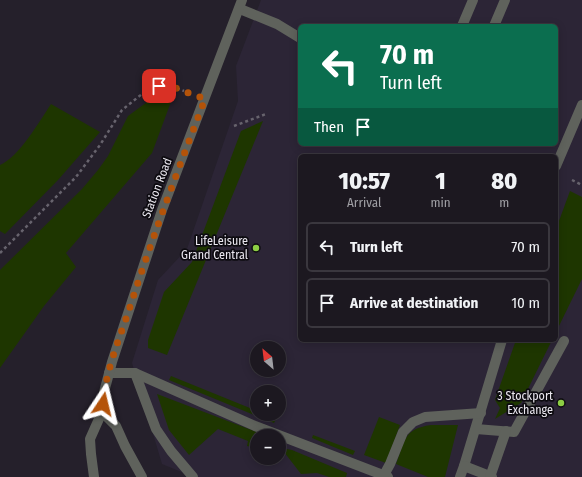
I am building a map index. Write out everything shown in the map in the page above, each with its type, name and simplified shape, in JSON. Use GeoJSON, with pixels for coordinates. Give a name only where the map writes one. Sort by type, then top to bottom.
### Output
{"type":"FeatureCollection","features":[{"type":"Feature","properties":{"kind":"street"},"geometry":{"type":"LineString","coordinates":[[463,24],[473,0]]}},
{"type":"Feature","properties":{"kind":"street"},"geometry":{"type":"LineString","coordinates":[[495,24],[505,0]]}},
{"type":"Feature","properties":{"kind":"street"},"geometry":{"type":"LineString","coordinates":[[241,4],[298,37]]}},
{"type":"Feature","properties":{"kind":"street","name":"Station Road"},"geometry":{"type":"LineString","coordinates":[[94,477],[90,439],[102,412],[103,396],[109,373],[159,218],[241,4]]}},
{"type":"Feature","properties":{"kind":"street"},"geometry":{"type":"LineString","coordinates":[[558,161],[582,105]]}},
{"type":"Feature","properties":{"kind":"street"},"geometry":{"type":"LineString","coordinates":[[476,429],[514,432],[564,341]]}},
{"type":"Feature","properties":{"kind":"street"},"geometry":{"type":"LineString","coordinates":[[460,477],[481,413],[501,342]]}},
{"type":"Feature","properties":{"kind":"street"},"geometry":{"type":"LineString","coordinates":[[109,373],[135,373],[366,473],[386,476],[403,432],[413,422],[425,417],[481,413]]}},
{"type":"Feature","properties":{"kind":"street"},"geometry":{"type":"LineString","coordinates":[[135,373],[156,429],[193,477]]}},
{"type":"Feature","properties":{"kind":"street"},"geometry":{"type":"LineString","coordinates":[[102,412],[116,426],[142,477]]}},
{"type":"Feature","properties":{"kind":"street"},"geometry":{"type":"LineString","coordinates":[[464,466],[491,477],[506,431]]}},
{"type":"Feature","properties":{"kind":"path"},"geometry":{"type":"LineString","coordinates":[[0,253],[76,177],[100,145],[122,110],[142,94],[159,86],[170,86],[205,99]]}},
{"type":"Feature","properties":{"kind":"path"},"geometry":{"type":"LineString","coordinates":[[234,126],[266,114]]}},
{"type":"Feature","properties":{"kind":"shaded area"},"geometry":{"type":"Polygon","coordinates":[[[261,0],[582,0],[582,477],[187,477],[184,473],[162,464],[132,363],[158,280],[187,249],[238,101],[236,66],[261,0]]]}},
{"type":"Feature","properties":{"kind":"green space"},"geometry":{"type":"Polygon","coordinates":[[[158,94],[167,95],[172,99],[152,153],[66,253],[76,267],[44,306],[0,368],[0,270],[82,189],[98,170],[108,156],[128,116],[158,94]]]}},
{"type":"Feature","properties":{"kind":"green space"},"geometry":{"type":"Polygon","coordinates":[[[51,104],[100,132],[58,180],[5,234],[0,231],[0,165],[14,155],[21,147],[51,104]]]}},
{"type":"Feature","properties":{"kind":"green space"},"geometry":{"type":"Polygon","coordinates":[[[263,121],[167,355],[148,348],[148,340],[164,292],[192,262],[241,131],[263,121]]]}},
{"type":"Feature","properties":{"kind":"green space"},"geometry":{"type":"Polygon","coordinates":[[[570,191],[582,197],[582,279],[558,328],[558,224],[570,191]]]}},
{"type":"Feature","properties":{"kind":"green space"},"geometry":{"type":"Polygon","coordinates":[[[515,342],[551,342],[521,403],[495,419],[500,408],[495,400],[515,342]]]}},
{"type":"Feature","properties":{"kind":"green space"},"geometry":{"type":"Polygon","coordinates":[[[171,376],[250,408],[250,413],[169,380],[171,376]]]}},
{"type":"Feature","properties":{"kind":"green space"},"geometry":{"type":"Polygon","coordinates":[[[157,394],[250,429],[250,447],[247,446],[248,441],[218,429],[189,455],[169,430],[157,394]]]}},
{"type":"Feature","properties":{"kind":"green space"},"geometry":{"type":"Polygon","coordinates":[[[379,417],[400,425],[386,463],[364,455],[379,417]]]}},
{"type":"Feature","properties":{"kind":"green space"},"geometry":{"type":"Polygon","coordinates":[[[431,425],[458,425],[445,477],[428,477],[396,464],[406,437],[415,430],[431,425]]]}},
{"type":"Feature","properties":{"kind":"green space"},"geometry":{"type":"Polygon","coordinates":[[[313,435],[355,451],[353,455],[312,438],[313,435]]]}},
{"type":"Feature","properties":{"kind":"green space"},"geometry":{"type":"Polygon","coordinates":[[[286,449],[347,473],[346,477],[329,477],[317,473],[301,474],[286,454],[286,449]]]}},
{"type":"Feature","properties":{"kind":"place","name":"LifeLeisure Grand Central"},"geometry":{"type":"Point","coordinates":[256,248]}},
{"type":"Feature","properties":{"kind":"place","name":"3 Stockport Exchange"},"geometry":{"type":"Point","coordinates":[561,403]}},
{"type":"Feature","properties":{"kind":"route"},"geometry":{"type":"LineString","coordinates":[[103,404],[103,396],[112,362],[162,210],[205,99],[170,86],[159,86]]}}]}
